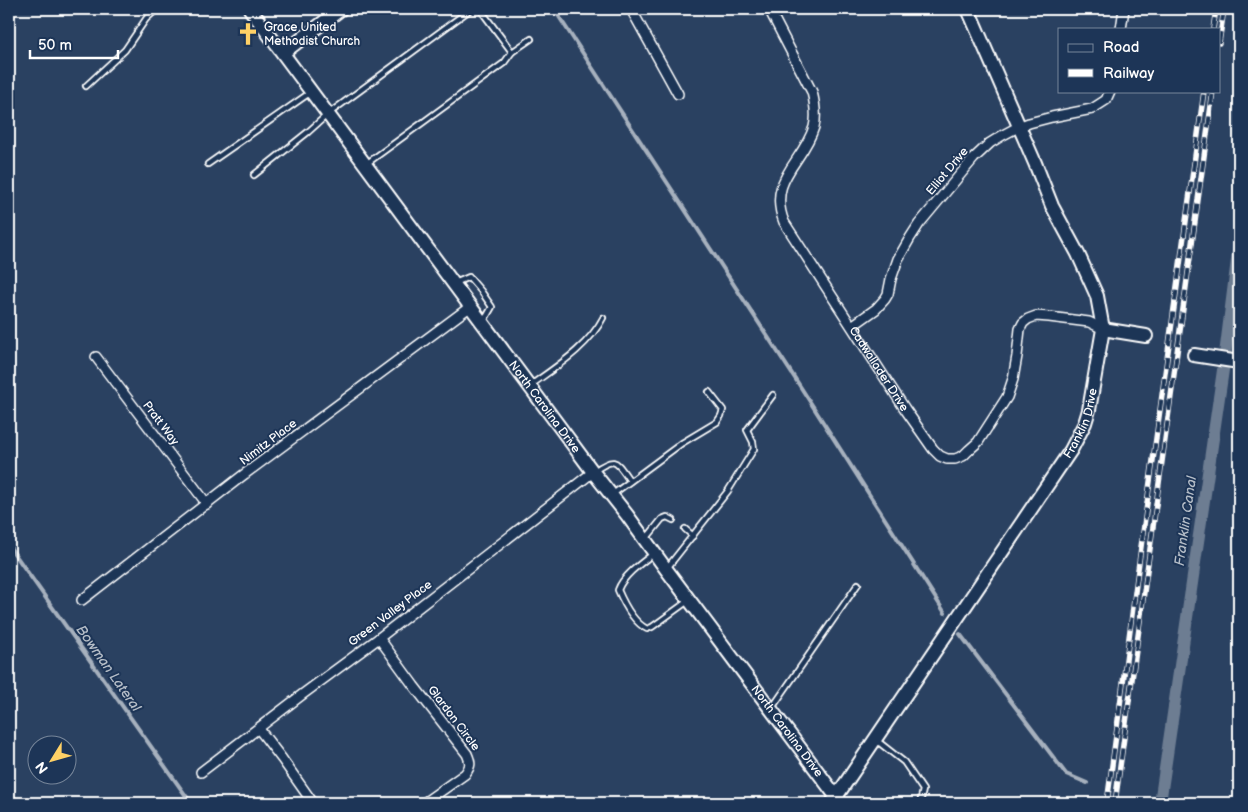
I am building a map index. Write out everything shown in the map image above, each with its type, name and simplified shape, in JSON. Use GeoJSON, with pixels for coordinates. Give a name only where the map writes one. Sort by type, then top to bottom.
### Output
{"type":"FeatureCollection","features":[{"type":"Feature","properties":{"kind":"street","name":"North Carolina Drive"},"geometry":{"type":"LineString","coordinates":[[250,9],[690,600],[837,801]]}},
{"type":"Feature","properties":{"kind":"street"},"geometry":{"type":"LineString","coordinates":[[283,52],[341,9]]}},
{"type":"Feature","properties":{"kind":"street"},"geometry":{"type":"LineString","coordinates":[[631,9],[678,94]]}},
{"type":"Feature","properties":{"kind":"street","name":"Cadwallader Drive"},"geometry":{"type":"LineString","coordinates":[[769,9],[812,92],[815,105],[815,118],[809,138],[785,176],[781,187],[779,199],[784,222],[905,408],[933,449],[940,456],[947,459],[963,456],[978,442],[1007,396],[1013,379],[1020,329],[1028,319],[1036,316],[1089,322],[1103,329],[1146,336]]}},
{"type":"Feature","properties":{"kind":"street","name":"Franklin Drive"},"geometry":{"type":"LineString","coordinates":[[837,801],[875,739],[1072,450],[1089,410],[1103,329],[1097,296],[1078,254],[1052,206],[968,9]]}},
{"type":"Feature","properties":{"kind":"street"},"geometry":{"type":"LineString","coordinates":[[1121,28],[1124,9]]}},
{"type":"Feature","properties":{"kind":"street","name":"Elliot Drive"},"geometry":{"type":"LineString","coordinates":[[852,326],[876,309],[885,299],[898,258],[919,224],[974,158],[990,143],[1029,123],[1092,109],[1106,100],[1110,92]]}},
{"type":"Feature","properties":{"kind":"street","name":"Nimitz Place"},"geometry":{"type":"LineString","coordinates":[[82,600],[471,306]]}},
{"type":"Feature","properties":{"kind":"street"},"geometry":{"type":"LineString","coordinates":[[1194,355],[1237,362]]}},
{"type":"Feature","properties":{"kind":"street","name":"Pratt Way"},"geometry":{"type":"LineString","coordinates":[[96,357],[207,504]]}},
{"type":"Feature","properties":{"kind":"street","name":"Green Valley Place"},"geometry":{"type":"LineString","coordinates":[[201,772],[379,638],[593,472]]}},
{"type":"Feature","properties":{"kind":"street","name":"Glardon Circle"},"geometry":{"type":"LineString","coordinates":[[379,638],[466,754],[470,762],[469,769],[465,774],[424,803]]}},
{"type":"Feature","properties":{"kind":"street"},"geometry":{"type":"LineString","coordinates":[[259,728],[313,803]]}},
{"type":"Feature","properties":{"kind":"lane"},"geometry":{"type":"LineString","coordinates":[[86,86],[125,50],[146,19],[158,9]]}},
{"type":"Feature","properties":{"kind":"lane"},"geometry":{"type":"LineString","coordinates":[[254,175],[328,114],[471,9]]}},
{"type":"Feature","properties":{"kind":"lane"},"geometry":{"type":"LineString","coordinates":[[480,9],[512,52]]}},
{"type":"Feature","properties":{"kind":"lane"},"geometry":{"type":"LineString","coordinates":[[365,164],[504,63],[512,52],[531,39]]}},
{"type":"Feature","properties":{"kind":"lane"},"geometry":{"type":"LineString","coordinates":[[208,164],[312,91]]}},
{"type":"Feature","properties":{"kind":"lane"},"geometry":{"type":"LineString","coordinates":[[454,284],[469,277],[481,291],[492,306],[483,322]]}},
{"type":"Feature","properties":{"kind":"lane"},"geometry":{"type":"LineString","coordinates":[[530,386],[571,355],[597,331],[603,318]]}},
{"type":"Feature","properties":{"kind":"lane"},"geometry":{"type":"LineString","coordinates":[[612,495],[682,443],[717,422],[723,410],[709,392]]}},
{"type":"Feature","properties":{"kind":"lane"},"geometry":{"type":"LineString","coordinates":[[666,569],[728,491],[754,449],[747,430],[773,395]]}},
{"type":"Feature","properties":{"kind":"lane"},"geometry":{"type":"LineString","coordinates":[[593,472],[607,462],[613,461],[630,481]]}},
{"type":"Feature","properties":{"kind":"lane"},"geometry":{"type":"LineString","coordinates":[[645,540],[662,519],[667,517],[673,520]]}},
{"type":"Feature","properties":{"kind":"lane"},"geometry":{"type":"LineString","coordinates":[[685,529],[694,536]]}},
{"type":"Feature","properties":{"kind":"lane"},"geometry":{"type":"LineString","coordinates":[[654,553],[629,575],[618,590],[636,621],[647,629],[690,600]]}},
{"type":"Feature","properties":{"kind":"lane"},"geometry":{"type":"LineString","coordinates":[[771,710],[858,584]]}},
{"type":"Feature","properties":{"kind":"lane"},"geometry":{"type":"LineString","coordinates":[[875,739],[904,762],[923,790],[920,803]]}},
{"type":"Feature","properties":{"kind":"waterway"},"geometry":{"type":"LineString","coordinates":[[554,9],[798,383],[945,613]]}},
{"type":"Feature","properties":{"kind":"waterway","name":"Franklin Canal"},"geometry":{"type":"LineString","coordinates":[[1160,803],[1223,370],[1239,244]]}},
{"type":"Feature","properties":{"kind":"waterway","name":"Bowman Lateral"},"geometry":{"type":"LineString","coordinates":[[9,546],[191,803]]}},
{"type":"Feature","properties":{"kind":"waterway"},"geometry":{"type":"LineString","coordinates":[[960,634],[1066,774],[1087,783]]}},
{"type":"Feature","properties":{"kind":"railway"},"geometry":{"type":"LineString","coordinates":[[1213,28],[1216,9]]}},
{"type":"Feature","properties":{"kind":"railway"},"geometry":{"type":"LineString","coordinates":[[1220,36],[1224,9]]}},
{"type":"Feature","properties":{"kind":"railway"},"geometry":{"type":"LineString","coordinates":[[1107,803],[1204,92]]}},
{"type":"Feature","properties":{"kind":"railway"},"geometry":{"type":"LineString","coordinates":[[1115,803],[1213,92]]}},
{"type":"Feature","properties":{"kind":"place","name":"Grace United Methodist Church"},"geometry":{"type":"Point","coordinates":[248,34]}}]}
